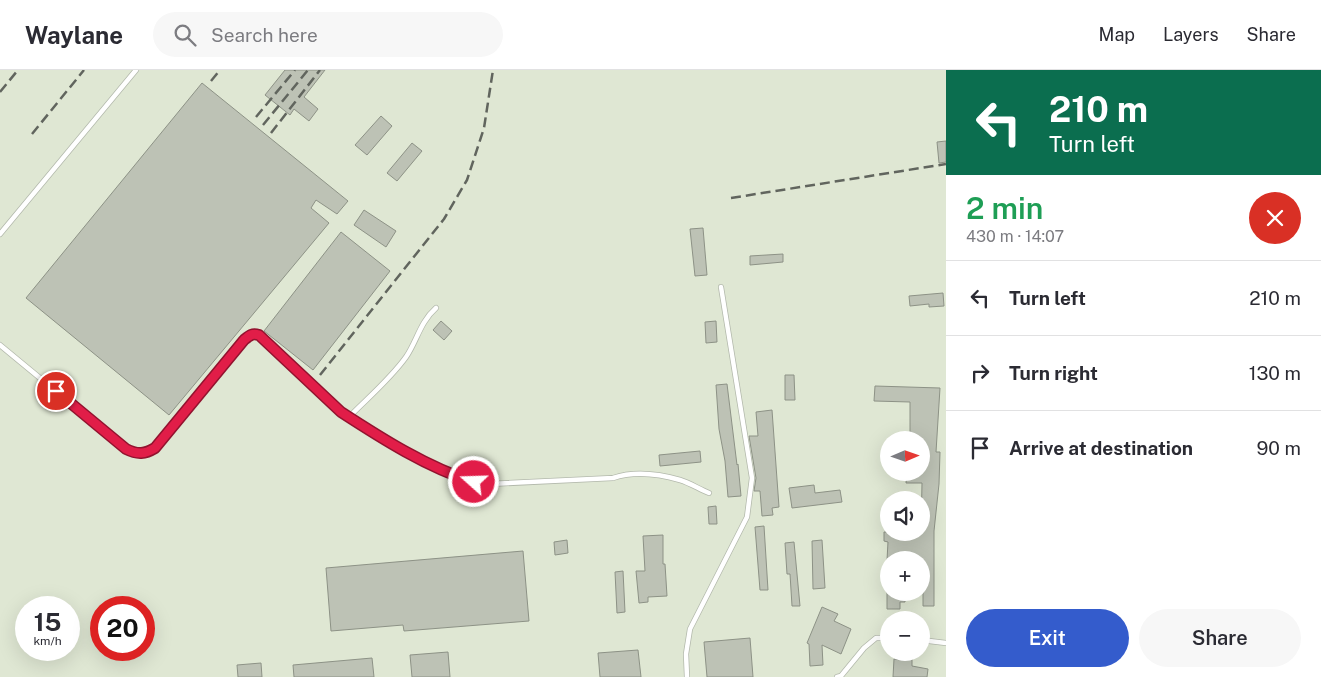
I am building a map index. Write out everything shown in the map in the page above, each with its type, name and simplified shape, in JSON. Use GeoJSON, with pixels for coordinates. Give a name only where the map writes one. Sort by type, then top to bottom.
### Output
{"type":"FeatureCollection","features":[{"type":"Feature","properties":{"kind":"lane"},"geometry":{"type":"LineString","coordinates":[[0,234],[136,70]]}},
{"type":"Feature","properties":{"kind":"lane"},"geometry":{"type":"LineString","coordinates":[[687,677],[686,654],[690,629],[747,517],[750,502],[752,478],[721,287]]}},
{"type":"Feature","properties":{"kind":"lane"},"geometry":{"type":"LineString","coordinates":[[349,416],[405,358],[414,344],[421,325],[436,308]]}},
{"type":"Feature","properties":{"kind":"lane"},"geometry":{"type":"LineString","coordinates":[[0,346],[126,449],[135,453],[146,453],[155,448],[251,334],[259,335],[341,412],[364,428],[458,477],[490,484],[614,478],[628,473],[646,474],[680,480],[709,493]]}},
{"type":"Feature","properties":{"kind":"lane"},"geometry":{"type":"LineString","coordinates":[[837,677],[841,676],[864,648],[876,638],[880,638]]}},
{"type":"Feature","properties":{"kind":"lane"},"geometry":{"type":"LineString","coordinates":[[930,641],[946,643]]}},
{"type":"Feature","properties":{"kind":"shaded area"},"geometry":{"type":"Polygon","coordinates":[[[0,70],[946,70],[946,677],[0,677],[0,70]]]}},
{"type":"Feature","properties":{"kind":"building"},"geometry":{"type":"Polygon","coordinates":[[[285,70],[325,70],[304,97],[318,109],[309,121],[294,109],[290,115],[265,95],[285,70]]]}},
{"type":"Feature","properties":{"kind":"building"},"geometry":{"type":"Polygon","coordinates":[[[202,83],[348,201],[337,214],[316,200],[311,208],[329,223],[169,415],[26,298],[202,83]]]}},
{"type":"Feature","properties":{"kind":"building"},"geometry":{"type":"Polygon","coordinates":[[[381,116],[392,126],[367,155],[355,145],[381,116]]]}},
{"type":"Feature","properties":{"kind":"building"},"geometry":{"type":"Polygon","coordinates":[[[946,141],[946,162],[939,163],[937,142],[946,141]]]}},
{"type":"Feature","properties":{"kind":"building"},"geometry":{"type":"Polygon","coordinates":[[[412,143],[422,151],[397,181],[387,173],[412,143]]]}},
{"type":"Feature","properties":{"kind":"building"},"geometry":{"type":"Polygon","coordinates":[[[364,210],[396,231],[386,247],[354,225],[364,210]]]}},
{"type":"Feature","properties":{"kind":"building"},"geometry":{"type":"Polygon","coordinates":[[[703,228],[707,275],[695,276],[690,229],[703,228]]]}},
{"type":"Feature","properties":{"kind":"building"},"geometry":{"type":"Polygon","coordinates":[[[341,232],[390,271],[313,370],[264,331],[341,232]]]}},
{"type":"Feature","properties":{"kind":"building"},"geometry":{"type":"Polygon","coordinates":[[[783,254],[783,262],[750,265],[750,256],[783,254]]]}},
{"type":"Feature","properties":{"kind":"building"},"geometry":{"type":"Polygon","coordinates":[[[943,293],[944,306],[929,307],[929,304],[910,306],[909,296],[943,293]]]}},
{"type":"Feature","properties":{"kind":"building"},"geometry":{"type":"Polygon","coordinates":[[[441,321],[452,331],[444,340],[433,330],[441,321]]]}},
{"type":"Feature","properties":{"kind":"building"},"geometry":{"type":"Polygon","coordinates":[[[716,321],[717,342],[706,343],[705,322],[716,321]]]}},
{"type":"Feature","properties":{"kind":"building"},"geometry":{"type":"Polygon","coordinates":[[[785,375],[794,375],[795,400],[785,400],[785,375]]]}},
{"type":"Feature","properties":{"kind":"building"},"geometry":{"type":"Polygon","coordinates":[[[727,384],[741,496],[728,497],[725,461],[719,429],[716,385],[727,384]]]}},
{"type":"Feature","properties":{"kind":"building"},"geometry":{"type":"Polygon","coordinates":[[[875,386],[940,388],[936,452],[940,452],[934,531],[934,606],[923,606],[923,601],[930,601],[930,551],[888,551],[888,542],[884,541],[930,541],[930,491],[922,491],[922,483],[906,483],[906,481],[930,481],[930,431],[910,431],[910,402],[874,401],[875,386]]]}},
{"type":"Feature","properties":{"kind":"building"},"geometry":{"type":"Polygon","coordinates":[[[772,410],[779,507],[772,508],[773,515],[762,516],[760,491],[754,491],[756,478],[749,436],[758,436],[756,412],[772,410]]]}},
{"type":"Feature","properties":{"kind":"building"},"geometry":{"type":"Polygon","coordinates":[[[700,451],[701,462],[660,466],[659,455],[700,451]]]}},
{"type":"Feature","properties":{"kind":"building"},"geometry":{"type":"Polygon","coordinates":[[[814,485],[815,493],[840,490],[842,502],[792,508],[789,488],[814,485]]]}},
{"type":"Feature","properties":{"kind":"building"},"geometry":{"type":"Polygon","coordinates":[[[716,506],[717,524],[709,524],[708,507],[716,506]]]}},
{"type":"Feature","properties":{"kind":"building"},"geometry":{"type":"Polygon","coordinates":[[[764,526],[768,590],[760,590],[755,527],[764,526]]]}},
{"type":"Feature","properties":{"kind":"building"},"geometry":{"type":"Polygon","coordinates":[[[663,535],[663,564],[665,564],[667,596],[648,597],[648,602],[639,603],[636,571],[645,571],[643,536],[663,535]]]}},
{"type":"Feature","properties":{"kind":"building"},"geometry":{"type":"Polygon","coordinates":[[[567,540],[568,553],[555,555],[554,542],[567,540]]]}},
{"type":"Feature","properties":{"kind":"building"},"geometry":{"type":"Polygon","coordinates":[[[822,540],[825,588],[813,589],[812,541],[822,540]]]}},
{"type":"Feature","properties":{"kind":"building"},"geometry":{"type":"Polygon","coordinates":[[[794,542],[800,606],[792,606],[790,574],[787,574],[785,543],[794,542]]]}},
{"type":"Feature","properties":{"kind":"building"},"geometry":{"type":"Polygon","coordinates":[[[523,551],[529,621],[404,631],[403,625],[331,631],[326,568],[523,551]]]}},
{"type":"Feature","properties":{"kind":"building"},"geometry":{"type":"Polygon","coordinates":[[[623,571],[625,612],[617,613],[615,572],[623,571]]]}},
{"type":"Feature","properties":{"kind":"building"},"geometry":{"type":"Polygon","coordinates":[[[887,601],[905,601],[900,602],[900,609],[887,609],[887,601]]]}},
{"type":"Feature","properties":{"kind":"building"},"geometry":{"type":"Polygon","coordinates":[[[822,607],[838,614],[834,621],[851,629],[841,654],[822,645],[823,665],[810,666],[809,644],[807,643],[822,607]]]}},
{"type":"Feature","properties":{"kind":"building"},"geometry":{"type":"Polygon","coordinates":[[[750,638],[753,677],[707,677],[704,642],[750,638]]]}},
{"type":"Feature","properties":{"kind":"building"},"geometry":{"type":"Polygon","coordinates":[[[638,650],[641,677],[600,677],[598,653],[638,650]]]}},
{"type":"Feature","properties":{"kind":"building"},"geometry":{"type":"Polygon","coordinates":[[[448,652],[450,677],[412,677],[410,655],[448,652]]]}},
{"type":"Feature","properties":{"kind":"building"},"geometry":{"type":"Polygon","coordinates":[[[372,658],[374,677],[294,677],[293,665],[372,658]]]}},
{"type":"Feature","properties":{"kind":"building"},"geometry":{"type":"Polygon","coordinates":[[[894,661],[912,661],[912,666],[928,669],[927,677],[893,677],[894,661]]]}},
{"type":"Feature","properties":{"kind":"building"},"geometry":{"type":"Polygon","coordinates":[[[261,663],[262,677],[238,677],[237,665],[261,663]]]}},
{"type":"Feature","properties":{"kind":"railway"},"geometry":{"type":"LineString","coordinates":[[0,92],[18,70]]}},
{"type":"Feature","properties":{"kind":"railway"},"geometry":{"type":"LineString","coordinates":[[32,134],[84,70]]}},
{"type":"Feature","properties":{"kind":"railway"},"geometry":{"type":"LineString","coordinates":[[211,81],[220,70]]}},
{"type":"Feature","properties":{"kind":"railway"},"geometry":{"type":"LineString","coordinates":[[256,117],[295,70]]}},
{"type":"Feature","properties":{"kind":"railway"},"geometry":{"type":"LineString","coordinates":[[263,125],[308,70]]}},
{"type":"Feature","properties":{"kind":"railway"},"geometry":{"type":"LineString","coordinates":[[271,133],[320,70]]}},
{"type":"Feature","properties":{"kind":"railway"},"geometry":{"type":"LineString","coordinates":[[320,375],[444,219],[467,180],[484,128],[493,70]]}},
{"type":"Feature","properties":{"kind":"railway"},"geometry":{"type":"LineString","coordinates":[[731,198],[946,164]]}},
{"type":"Feature","properties":{"kind":"route"},"geometry":{"type":"LineString","coordinates":[[56,391],[126,449],[135,453],[146,453],[155,448],[244,340],[251,334],[255,334],[259,335],[341,412],[364,428],[458,477],[474,482]]}}]}
